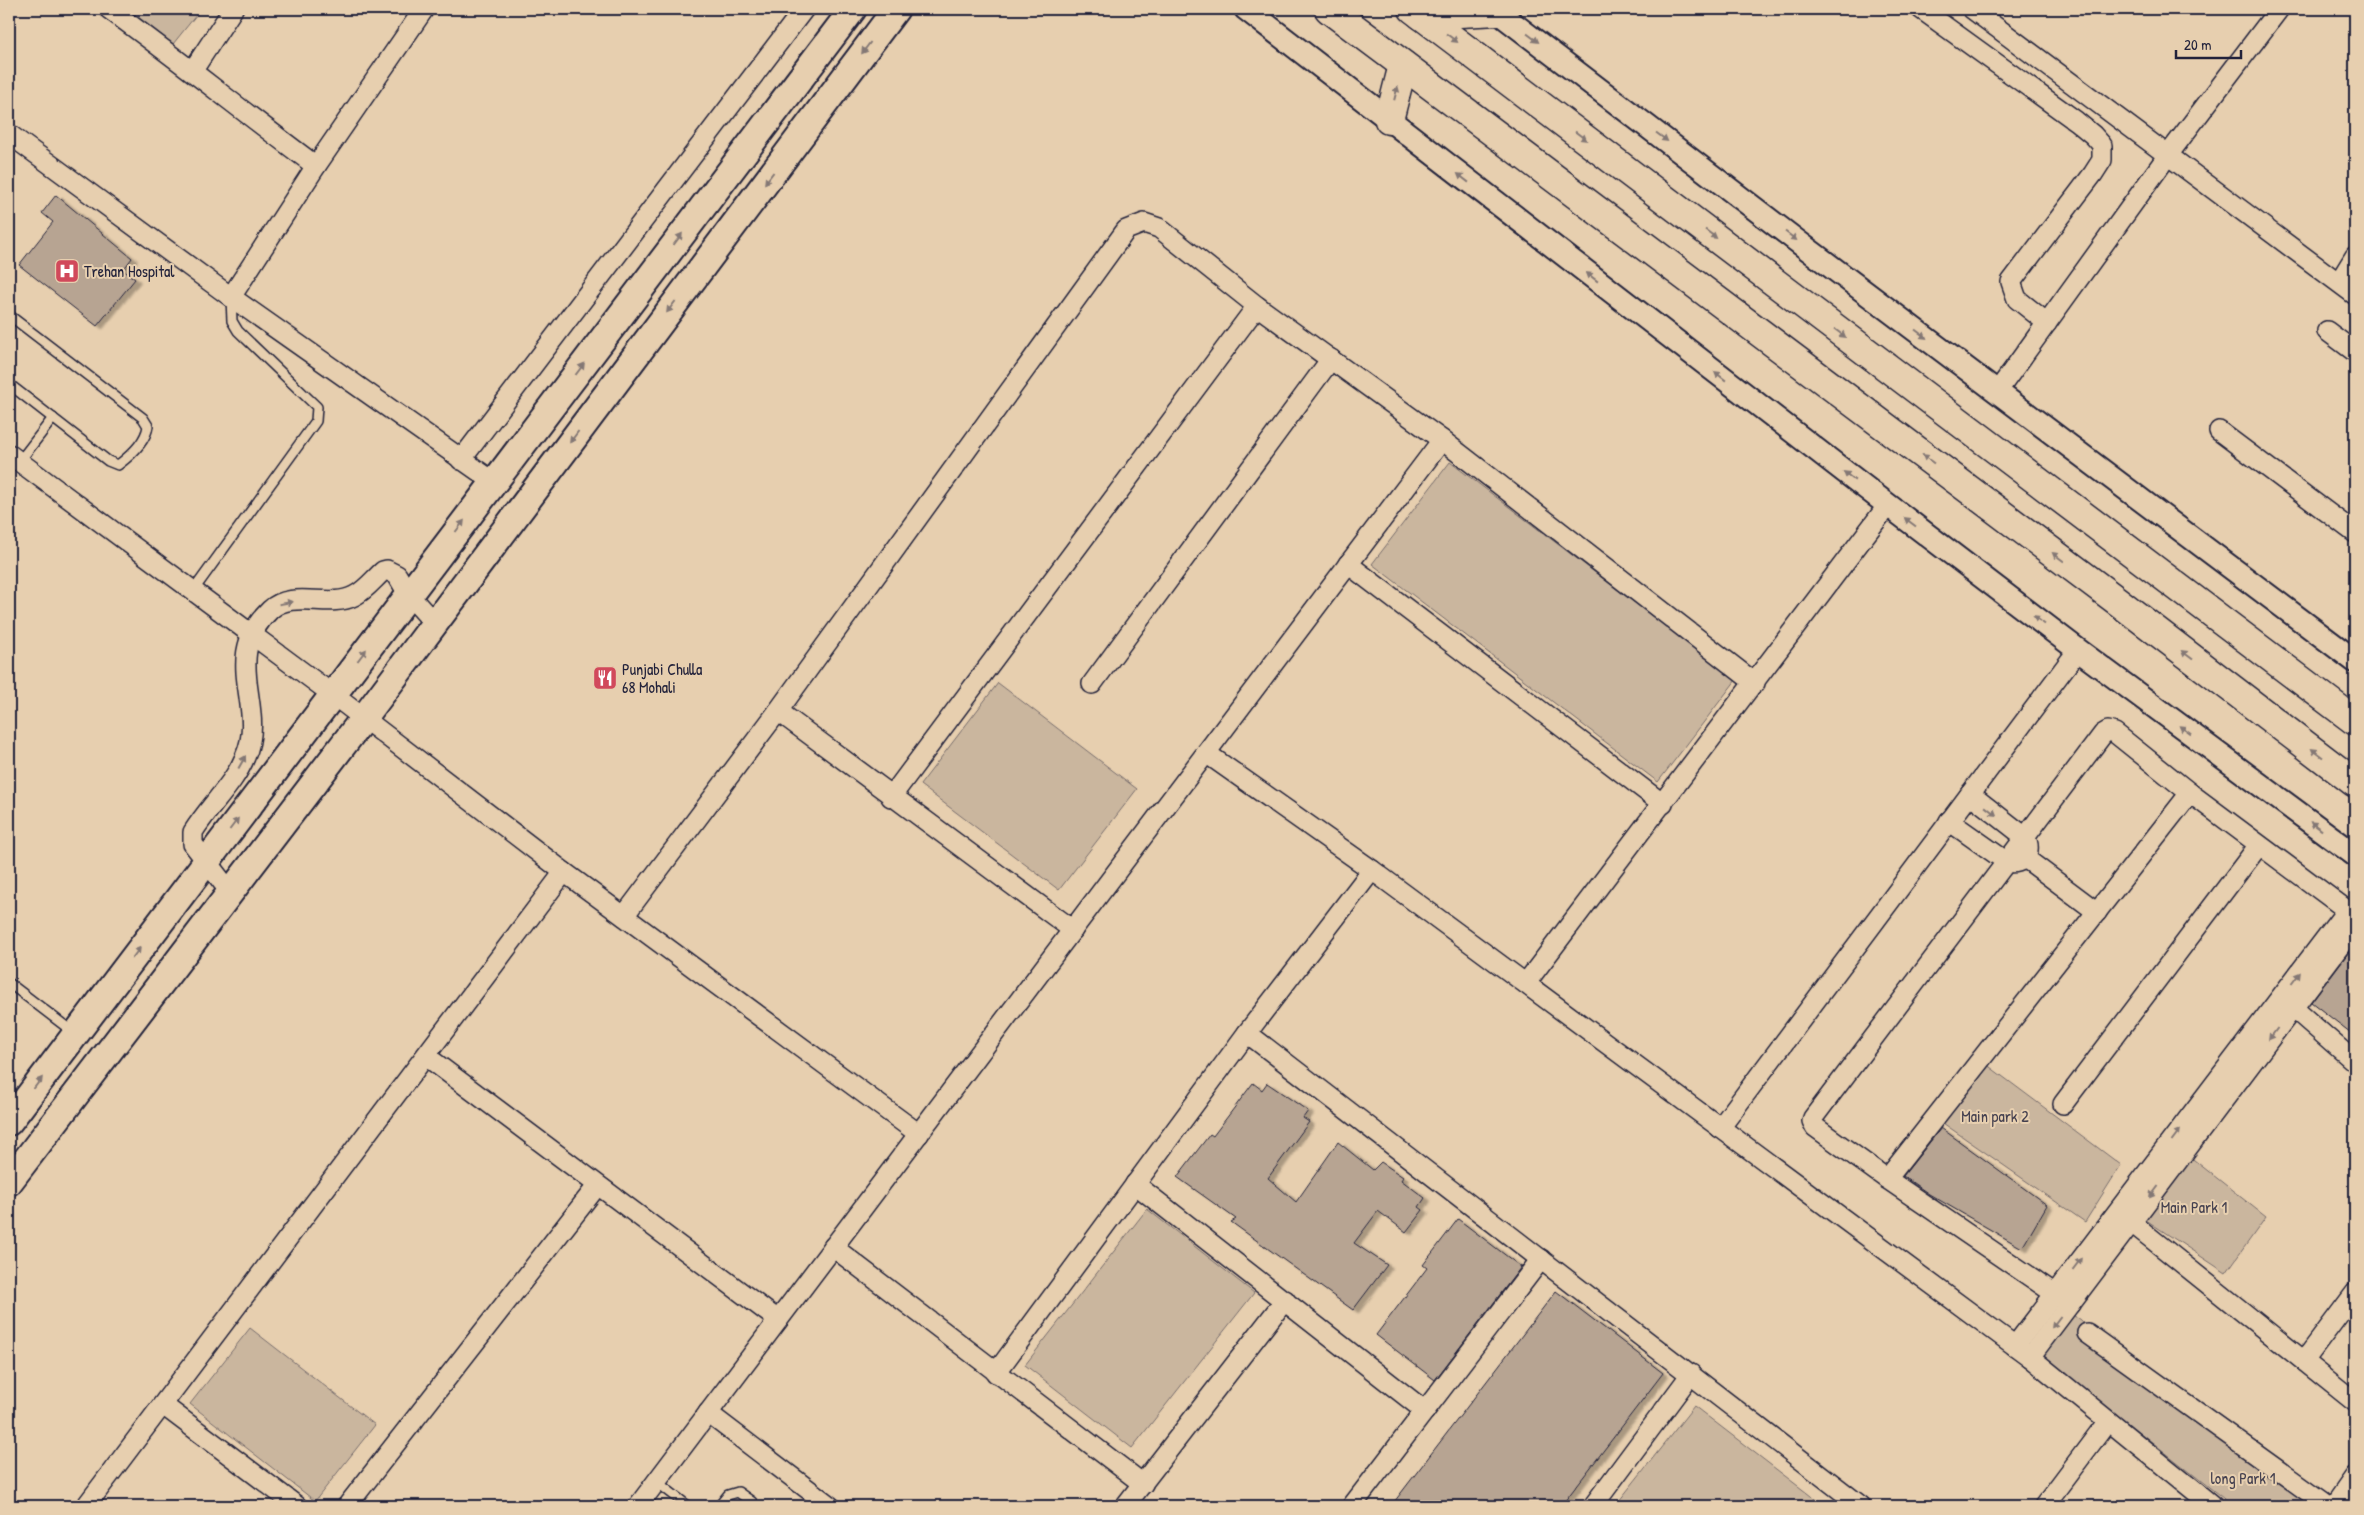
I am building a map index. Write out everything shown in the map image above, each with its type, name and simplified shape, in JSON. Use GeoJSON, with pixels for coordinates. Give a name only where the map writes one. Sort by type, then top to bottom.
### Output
{"type":"FeatureCollection","features":[{"type":"Feature","properties":{"kind":"main road"},"geometry":{"type":"LineString","coordinates":[[9,1122],[853,9]]}},
{"type":"Feature","properties":{"kind":"main road"},"geometry":{"type":"LineString","coordinates":[[9,1182],[362,719],[896,9]]}},
{"type":"Feature","properties":{"kind":"main road"},"geometry":{"type":"LineString","coordinates":[[1329,9],[2116,600],[2355,783]]}},
{"type":"Feature","properties":{"kind":"main road"},"geometry":{"type":"LineString","coordinates":[[1417,12],[1496,10]]}},
{"type":"Feature","properties":{"kind":"main road"},"geometry":{"type":"LineString","coordinates":[[1417,12],[2355,721]]}},
{"type":"Feature","properties":{"kind":"main road"},"geometry":{"type":"LineString","coordinates":[[1389,120],[1403,65]]}},
{"type":"Feature","properties":{"kind":"street"},"geometry":{"type":"LineString","coordinates":[[109,9],[193,70],[248,115],[316,166]]}},
{"type":"Feature","properties":{"kind":"street"},"geometry":{"type":"LineString","coordinates":[[193,70],[233,9]]}},
{"type":"Feature","properties":{"kind":"street"},"geometry":{"type":"LineString","coordinates":[[231,297],[316,166],[424,9]]}},
{"type":"Feature","properties":{"kind":"street"},"geometry":{"type":"LineString","coordinates":[[461,460],[804,9]]}},
{"type":"Feature","properties":{"kind":"street"},"geometry":{"type":"LineString","coordinates":[[1246,9],[2078,650],[2355,855]]}},
{"type":"Feature","properties":{"kind":"street"},"geometry":{"type":"LineString","coordinates":[[1921,9],[2076,121],[2102,145],[2102,160],[2093,174],[2011,282],[2017,299],[2047,323]]}},
{"type":"Feature","properties":{"kind":"street"},"geometry":{"type":"LineString","coordinates":[[1997,392],[2168,155],[2279,9]]}},
{"type":"Feature","properties":{"kind":"street"},"geometry":{"type":"LineString","coordinates":[[1496,10],[1997,392],[2355,661]]}},
{"type":"Feature","properties":{"kind":"street"},"geometry":{"type":"LineString","coordinates":[[1985,12],[2168,155],[2355,295]]}},
{"type":"Feature","properties":{"kind":"street"},"geometry":{"type":"LineString","coordinates":[[9,134],[231,297],[494,482]]}},
{"type":"Feature","properties":{"kind":"street"},"geometry":{"type":"LineString","coordinates":[[624,916],[778,711],[1126,230],[1144,223],[1159,228],[1257,306],[1442,440],[1755,683]]}},
{"type":"Feature","properties":{"kind":"street"},"geometry":{"type":"LineString","coordinates":[[2339,282],[2355,256]]}},
{"type":"Feature","properties":{"kind":"street"},"geometry":{"type":"LineString","coordinates":[[891,796],[1257,306]]}},
{"type":"Feature","properties":{"kind":"street"},"geometry":{"type":"LineString","coordinates":[[2328,332],[2355,352]]}},
{"type":"Feature","properties":{"kind":"street"},"geometry":{"type":"LineString","coordinates":[[1092,684],[1331,359]]}},
{"type":"Feature","properties":{"kind":"street"},"geometry":{"type":"LineString","coordinates":[[2219,431],[2355,533]]}},
{"type":"Feature","properties":{"kind":"street"},"geometry":{"type":"LineString","coordinates":[[638,1506],[1442,440]]}},
{"type":"Feature","properties":{"kind":"street"},"geometry":{"type":"LineString","coordinates":[[14,458],[332,694],[362,719],[564,872],[919,1134]]}},
{"type":"Feature","properties":{"kind":"street"},"geometry":{"type":"LineString","coordinates":[[1526,983],[1888,505]]}},
{"type":"Feature","properties":{"kind":"street"},"geometry":{"type":"LineString","coordinates":[[1348,564],[1663,804]]}},
{"type":"Feature","properties":{"kind":"street"},"geometry":{"type":"LineString","coordinates":[[230,892],[193,844],[193,832],[236,774],[246,756],[251,734],[245,652],[251,634],[263,618],[277,604],[288,601],[344,600],[354,596],[383,571],[387,570],[397,575],[408,594],[434,623]]}},
{"type":"Feature","properties":{"kind":"street"},"geometry":{"type":"LineString","coordinates":[[1720,1128],[2078,650]]}},
{"type":"Feature","properties":{"kind":"street"},"geometry":{"type":"LineString","coordinates":[[778,711],[1073,930]]}},
{"type":"Feature","properties":{"kind":"street"},"geometry":{"type":"LineString","coordinates":[[2015,1346],[2055,1293],[2124,1217],[2353,918],[2115,733],[2108,731],[2103,734],[1812,1121],[1815,1127],[1887,1179],[2055,1293],[2070,1304]]}},
{"type":"Feature","properties":{"kind":"street"},"geometry":{"type":"LineString","coordinates":[[1206,753],[1372,870],[2030,1357],[2213,1506]]}},
{"type":"Feature","properties":{"kind":"street"},"geometry":{"type":"LineString","coordinates":[[1887,1179],[2190,792]]}},
{"type":"Feature","properties":{"kind":"street"},"geometry":{"type":"LineString","coordinates":[[1949,821],[2007,862],[2014,863],[2025,858],[2029,850],[2029,843],[2025,837],[1970,794]]}},
{"type":"Feature","properties":{"kind":"street"},"geometry":{"type":"LineString","coordinates":[[2063,1104],[2259,845]]}},
{"type":"Feature","properties":{"kind":"street"},"geometry":{"type":"LineString","coordinates":[[2025,858],[2097,912]]}},
{"type":"Feature","properties":{"kind":"street"},"geometry":{"type":"LineString","coordinates":[[996,1373],[1247,1033],[1372,870]]}},
{"type":"Feature","properties":{"kind":"street"},"geometry":{"type":"LineString","coordinates":[[86,1506],[564,872]]}},
{"type":"Feature","properties":{"kind":"street"},"geometry":{"type":"LineString","coordinates":[[2287,1002],[2355,1062]]}},
{"type":"Feature","properties":{"kind":"street"},"geometry":{"type":"LineString","coordinates":[[1247,1033],[1861,1506]]}},
{"type":"Feature","properties":{"kind":"street"},"geometry":{"type":"LineString","coordinates":[[426,1056],[596,1186],[778,1320]]}},
{"type":"Feature","properties":{"kind":"street"},"geometry":{"type":"LineString","coordinates":[[1135,1184],[1425,1411]]}},
{"type":"Feature","properties":{"kind":"street"},"geometry":{"type":"LineString","coordinates":[[347,1506],[596,1186]]}},
{"type":"Feature","properties":{"kind":"street"},"geometry":{"type":"LineString","coordinates":[[2030,1357],[2070,1304],[2124,1217]]}},
{"type":"Feature","properties":{"kind":"street"},"geometry":{"type":"LineString","coordinates":[[2124,1217],[2355,1402]]}},
{"type":"Feature","properties":{"kind":"street"},"geometry":{"type":"LineString","coordinates":[[834,1247],[1143,1484]]}},
{"type":"Feature","properties":{"kind":"street"},"geometry":{"type":"LineString","coordinates":[[1352,1506],[1541,1259]]}},
{"type":"Feature","properties":{"kind":"street"},"geometry":{"type":"LineString","coordinates":[[2304,1361],[2355,1293]]}},
{"type":"Feature","properties":{"kind":"street"},"geometry":{"type":"LineString","coordinates":[[1125,1506],[1285,1300]]}},
{"type":"Feature","properties":{"kind":"street"},"geometry":{"type":"LineString","coordinates":[[2087,1333],[2328,1506]]}},
{"type":"Feature","properties":{"kind":"street"},"geometry":{"type":"LineString","coordinates":[[1593,1506],[1691,1374]]}},
{"type":"Feature","properties":{"kind":"street"},"geometry":{"type":"LineString","coordinates":[[163,1405],[297,1506]]}},
{"type":"Feature","properties":{"kind":"street"},"geometry":{"type":"LineString","coordinates":[[708,1413],[830,1506]]}},
{"type":"Feature","properties":{"kind":"street"},"geometry":{"type":"LineString","coordinates":[[2044,1506],[2108,1421]]}},
{"type":"Feature","properties":{"kind":"street"},"geometry":{"type":"LineString","coordinates":[[2334,1506],[2355,1476]]}},
{"type":"Feature","properties":{"kind":"lane"},"geometry":{"type":"LineString","coordinates":[[193,591],[316,421],[317,408],[238,331],[232,321],[231,297]]}},
{"type":"Feature","properties":{"kind":"lane"},"geometry":{"type":"LineString","coordinates":[[9,315],[143,418],[148,426],[147,434],[126,459],[118,465],[108,461],[9,384]]}},
{"type":"Feature","properties":{"kind":"lane"},"geometry":{"type":"LineString","coordinates":[[14,458],[53,418]]}},
{"type":"Feature","properties":{"kind":"lane"},"geometry":{"type":"LineString","coordinates":[[9,983],[75,1034]]}},
{"type":"Feature","properties":{"kind":"lane"},"geometry":{"type":"LineString","coordinates":[[657,1482],[688,1506]]}},
{"type":"Feature","properties":{"kind":"lane"},"geometry":{"type":"LineString","coordinates":[[719,1506],[728,1495],[738,1492],[752,1502]]}},
{"type":"Feature","properties":{"kind":"green space"},"geometry":{"type":"Polygon","coordinates":[[[128,9],[201,9],[173,44],[128,9]]]}},
{"type":"Feature","properties":{"kind":"green space"},"geometry":{"type":"Polygon","coordinates":[[[1450,462],[1736,680],[1658,782],[1372,564],[1450,462]]]}},
{"type":"Feature","properties":{"kind":"green space"},"geometry":{"type":"Polygon","coordinates":[[[998,683],[1137,789],[1059,890],[920,785],[998,683]]]}},
{"type":"Feature","properties":{"kind":"green space","name":"Main park 2"},"geometry":{"type":"Polygon","coordinates":[[[1986,1064],[2121,1165],[2085,1222],[1940,1121],[1986,1064]]]}},
{"type":"Feature","properties":{"kind":"green space","name":"Main Park 1"},"geometry":{"type":"Polygon","coordinates":[[[2184,1152],[2266,1217],[2226,1273],[2140,1216],[2184,1152]]]}},
{"type":"Feature","properties":{"kind":"green space"},"geometry":{"type":"Polygon","coordinates":[[[1147,1209],[1254,1293],[1132,1448],[1025,1365],[1147,1209]]]}},
{"type":"Feature","properties":{"kind":"green space","name":"long Park 1"},"geometry":{"type":"Polygon","coordinates":[[[2069,1312],[2327,1506],[2233,1506],[2039,1353],[2069,1312]]]}},
{"type":"Feature","properties":{"kind":"green space"},"geometry":{"type":"Polygon","coordinates":[[[250,1328],[375,1425],[315,1501],[190,1404],[250,1328]]]}},
{"type":"Feature","properties":{"kind":"green space"},"geometry":{"type":"Polygon","coordinates":[[[1694,1406],[1824,1506],[1615,1506],[1694,1406]]]}},
{"type":"Feature","properties":{"kind":"building"},"geometry":{"type":"Polygon","coordinates":[[[56,195],[132,258],[123,270],[135,279],[97,326],[19,265],[53,222],[42,213],[56,195]]]}},
{"type":"Feature","properties":{"kind":"building"},"geometry":{"type":"Polygon","coordinates":[[[2355,944],[2355,1036],[2311,1002],[2355,944]]]}},
{"type":"Feature","properties":{"kind":"building"},"geometry":{"type":"Polygon","coordinates":[[[1253,1083],[1262,1090],[1267,1083],[1308,1111],[1303,1118],[1309,1122],[1268,1178],[1296,1202],[1338,1142],[1373,1170],[1381,1162],[1403,1177],[1401,1180],[1425,1198],[1419,1207],[1423,1210],[1406,1232],[1378,1211],[1354,1243],[1387,1265],[1353,1310],[1231,1222],[1236,1219],[1177,1177],[1210,1134],[1213,1136],[1253,1083]]]}},
{"type":"Feature","properties":{"kind":"building"},"geometry":{"type":"Polygon","coordinates":[[[1941,1128],[2047,1205],[2022,1248],[1929,1194],[1903,1176],[1941,1128]]]}},
{"type":"Feature","properties":{"kind":"building"},"geometry":{"type":"Polygon","coordinates":[[[1458,1219],[1521,1267],[1435,1380],[1376,1335],[1427,1268],[1423,1265],[1458,1219]]]}},
{"type":"Feature","properties":{"kind":"building"},"geometry":{"type":"Polygon","coordinates":[[[1556,1291],[1663,1373],[1561,1506],[1391,1506],[1556,1291]]]}},
{"type":"Feature","properties":{"kind":"place","name":"Trehan Hospital"},"geometry":{"type":"Point","coordinates":[67,271]}},
{"type":"Feature","properties":{"kind":"place","name":"Punjabi Chulla 68 Mohali"},"geometry":{"type":"Point","coordinates":[605,678]}}]}
